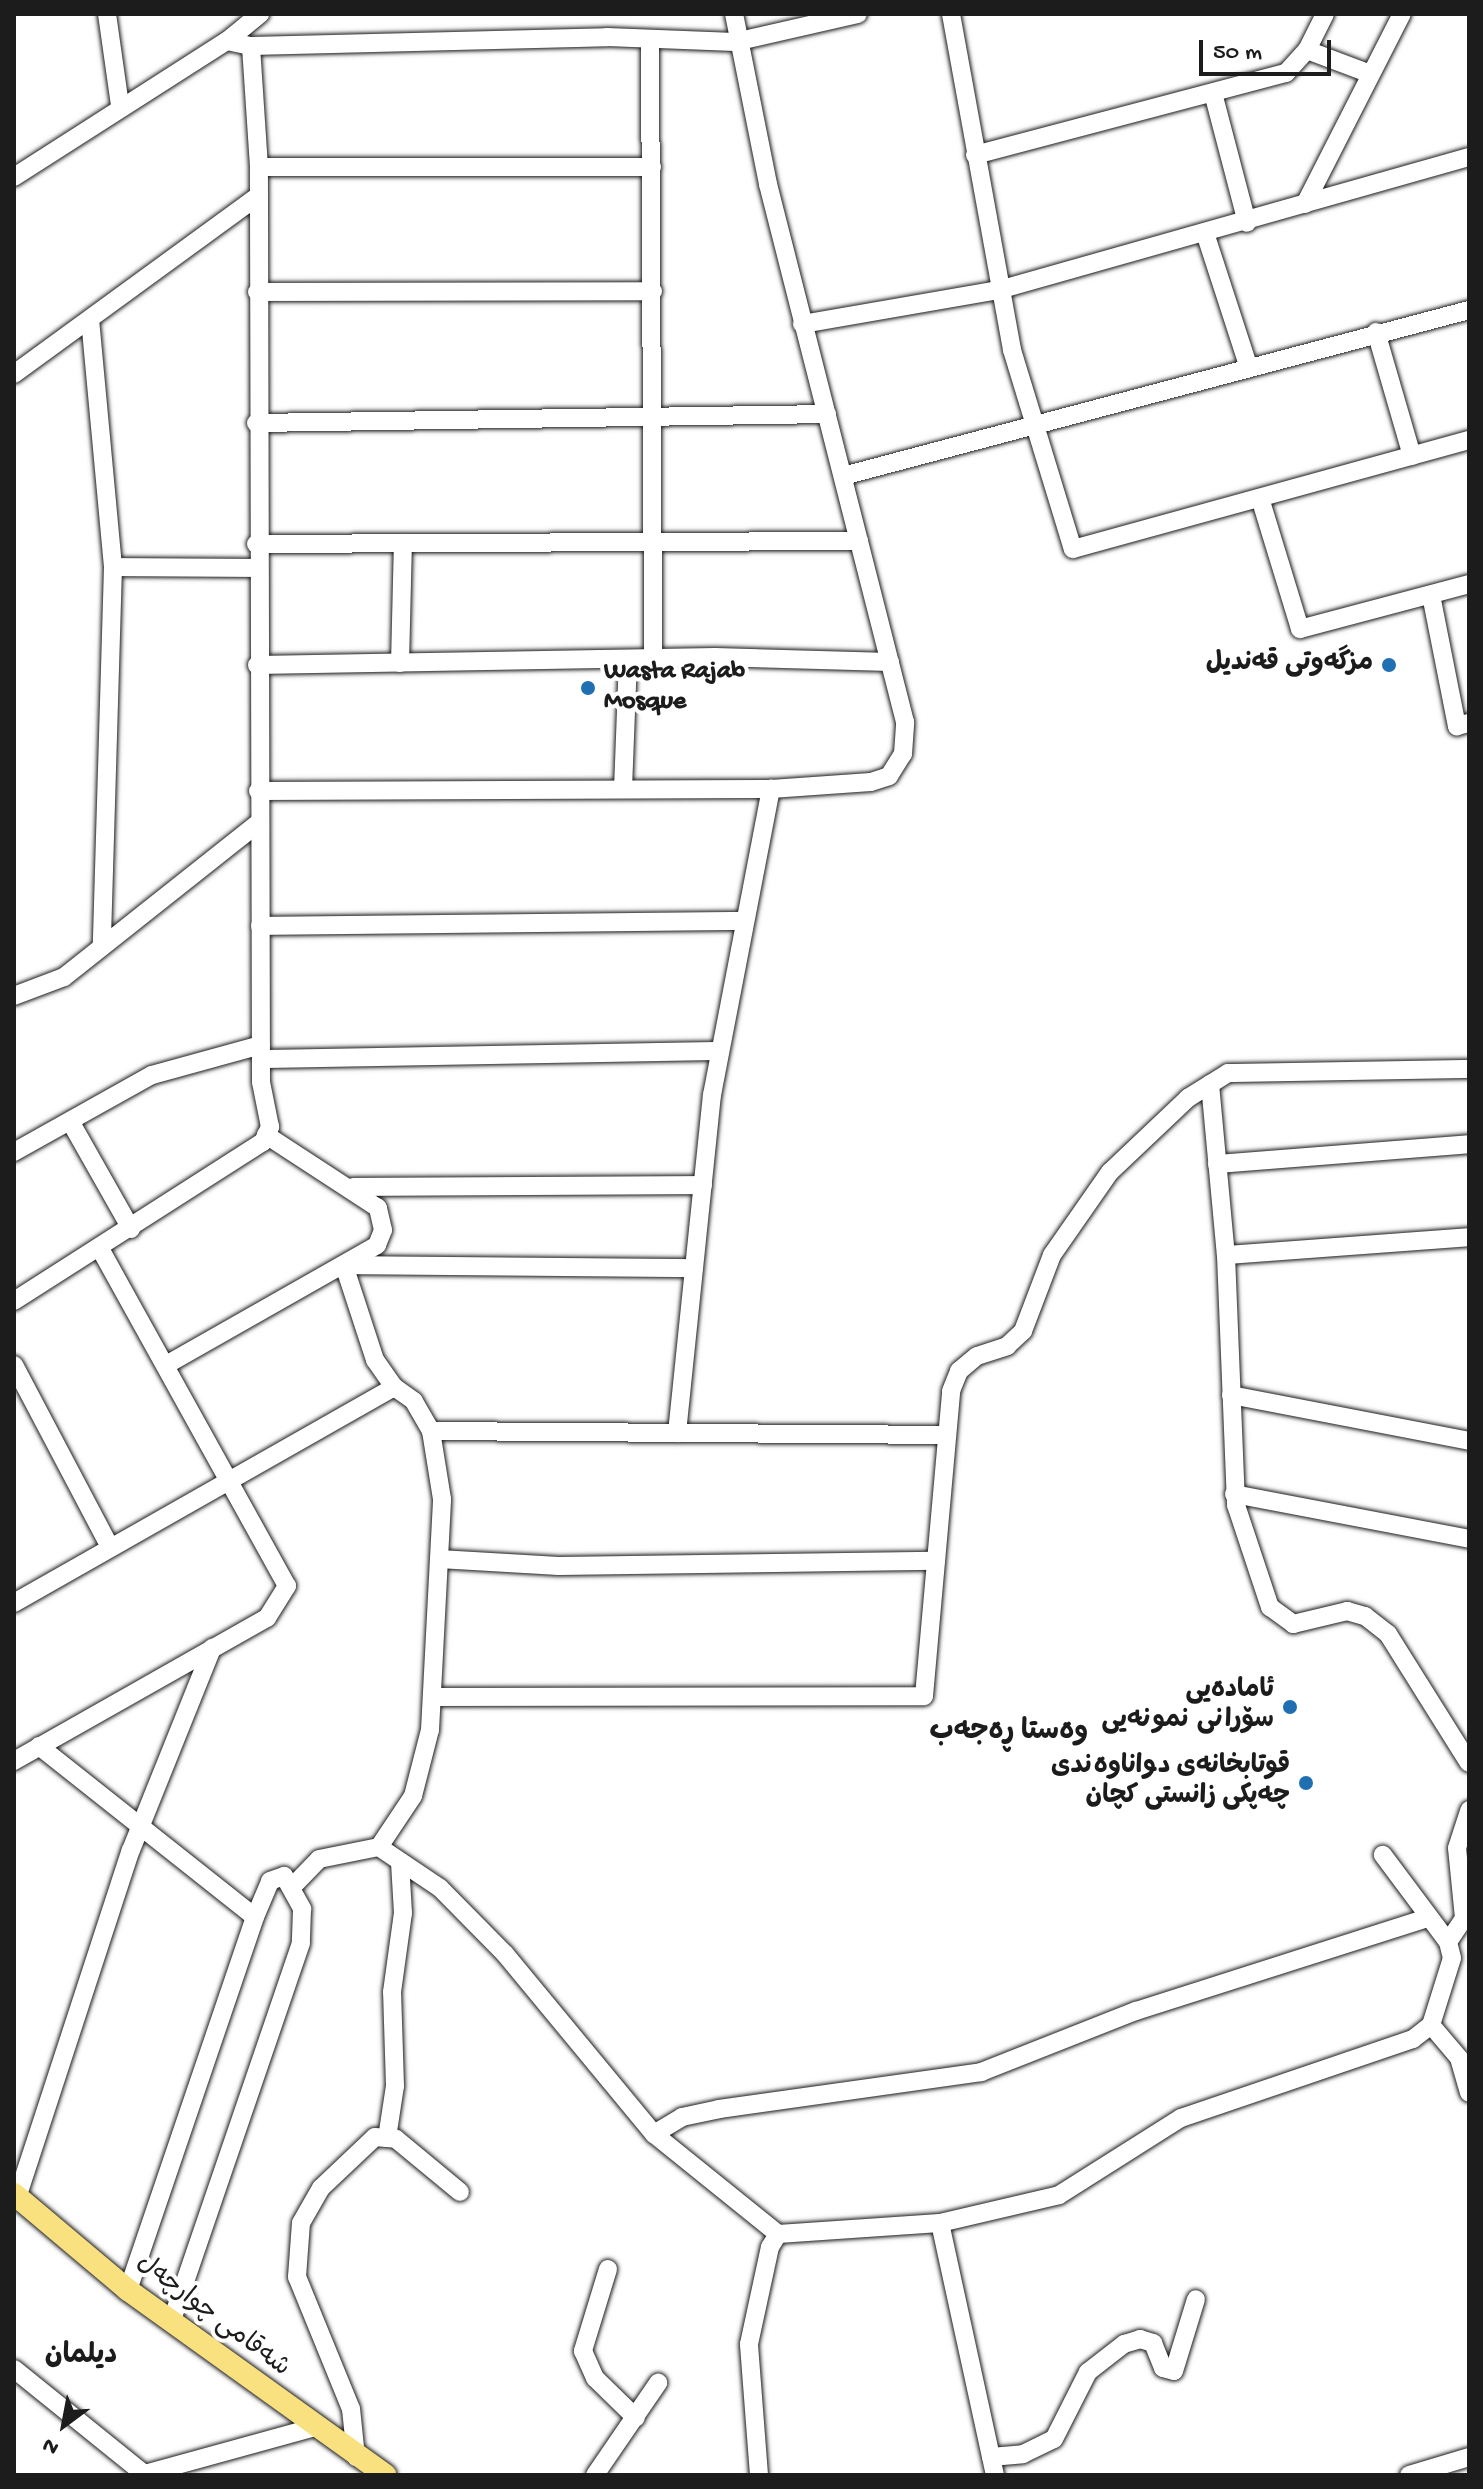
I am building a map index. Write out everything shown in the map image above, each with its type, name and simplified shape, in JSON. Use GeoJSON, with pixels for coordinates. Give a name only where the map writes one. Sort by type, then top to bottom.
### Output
{"type":"FeatureCollection","features":[{"type":"Feature","properties":{"kind":"main road","name":"شەقامی چوارچەل"},"geometry":{"type":"LineString","coordinates":[[16,2196],[128,2290],[172,2320],[312,2428],[385,2475]]}},
{"type":"Feature","properties":{"kind":"street"},"geometry":{"type":"LineString","coordinates":[[107,14],[120,105]]}},
{"type":"Feature","properties":{"kind":"street"},"geometry":{"type":"LineString","coordinates":[[14,177],[120,105],[227,41],[242,20],[260,14]]}},
{"type":"Feature","properties":{"kind":"street"},"geometry":{"type":"LineString","coordinates":[[258,791],[771,789],[889,776],[903,754],[905,722],[802,324],[735,42],[734,14]]}},
{"type":"Feature","properties":{"kind":"street"},"geometry":{"type":"LineString","coordinates":[[227,41],[251,46],[650,39],[735,42],[858,14]]}},
{"type":"Feature","properties":{"kind":"street"},"geometry":{"type":"LineString","coordinates":[[951,14],[999,290],[1034,423],[1073,549],[1469,440]]}},
{"type":"Feature","properties":{"kind":"street"},"geometry":{"type":"LineString","coordinates":[[975,155],[1286,73],[1307,50],[1325,14]]}},
{"type":"Feature","properties":{"kind":"street"},"geometry":{"type":"LineString","coordinates":[[1305,204],[1368,73],[1402,14]]}},
{"type":"Feature","properties":{"kind":"street"},"geometry":{"type":"LineString","coordinates":[[650,39],[653,659]]}},
{"type":"Feature","properties":{"kind":"street"},"geometry":{"type":"LineString","coordinates":[[251,46],[259,167],[256,568],[261,1052],[266,1135]]}},
{"type":"Feature","properties":{"kind":"street"},"geometry":{"type":"LineString","coordinates":[[1307,50],[1368,73]]}},
{"type":"Feature","properties":{"kind":"street"},"geometry":{"type":"LineString","coordinates":[[1213,93],[1247,223]]}},
{"type":"Feature","properties":{"kind":"street"},"geometry":{"type":"LineString","coordinates":[[802,324],[999,290],[1206,236],[1469,157]]}},
{"type":"Feature","properties":{"kind":"street"},"geometry":{"type":"LineString","coordinates":[[259,167],[652,167]]}},
{"type":"Feature","properties":{"kind":"street"},"geometry":{"type":"LineString","coordinates":[[14,374],[258,196]]}},
{"type":"Feature","properties":{"kind":"street"},"geometry":{"type":"LineString","coordinates":[[1206,236],[1248,365]]}},
{"type":"Feature","properties":{"kind":"street"},"geometry":{"type":"LineString","coordinates":[[257,292],[653,291]]}},
{"type":"Feature","properties":{"kind":"street"},"geometry":{"type":"LineString","coordinates":[[843,476],[1248,365],[1469,310]]}},
{"type":"Feature","properties":{"kind":"street"},"geometry":{"type":"LineString","coordinates":[[90,319],[113,567],[102,947]]}},
{"type":"Feature","properties":{"kind":"street"},"geometry":{"type":"LineString","coordinates":[[1376,332],[1412,456]]}},
{"type":"Feature","properties":{"kind":"street"},"geometry":{"type":"LineString","coordinates":[[256,423],[827,414]]}},
{"type":"Feature","properties":{"kind":"street"},"geometry":{"type":"LineString","coordinates":[[1260,498],[1300,629],[1469,584]]}},
{"type":"Feature","properties":{"kind":"street"},"geometry":{"type":"LineString","coordinates":[[256,544],[859,541]]}},
{"type":"Feature","properties":{"kind":"street"},"geometry":{"type":"LineString","coordinates":[[400,663],[403,543]]}},
{"type":"Feature","properties":{"kind":"street"},"geometry":{"type":"LineString","coordinates":[[113,567],[256,568]]}},
{"type":"Feature","properties":{"kind":"street"},"geometry":{"type":"LineString","coordinates":[[1431,595],[1457,726],[1469,723]]}},
{"type":"Feature","properties":{"kind":"street"},"geometry":{"type":"LineString","coordinates":[[257,665],[628,659],[890,662]]}},
{"type":"Feature","properties":{"kind":"street"},"geometry":{"type":"LineString","coordinates":[[623,789],[628,659]]}},
{"type":"Feature","properties":{"kind":"street"},"geometry":{"type":"LineString","coordinates":[[677,1433],[720,1051],[771,789]]}},
{"type":"Feature","properties":{"kind":"street"},"geometry":{"type":"LineString","coordinates":[[14,996],[64,977],[258,823]]}},
{"type":"Feature","properties":{"kind":"street"},"geometry":{"type":"LineString","coordinates":[[260,926],[745,921]]}},
{"type":"Feature","properties":{"kind":"street"},"geometry":{"type":"LineString","coordinates":[[14,1152],[152,1075],[261,1052],[720,1051]]}},
{"type":"Feature","properties":{"kind":"street"},"geometry":{"type":"LineString","coordinates":[[432,1697],[924,1696],[947,1435],[959,1371],[1023,1331],[1073,1219],[1110,1172],[1210,1084],[1228,1073],[1469,1069]]}},
{"type":"Feature","properties":{"kind":"street"},"geometry":{"type":"LineString","coordinates":[[1210,1084],[1226,1255],[1234,1494],[1270,1607],[1293,1624],[1347,1611],[1376,1625],[1469,1763]]}},
{"type":"Feature","properties":{"kind":"street"},"geometry":{"type":"LineString","coordinates":[[70,1121],[131,1229]]}},
{"type":"Feature","properties":{"kind":"street"},"geometry":{"type":"LineString","coordinates":[[166,1365],[377,1245],[383,1230],[378,1208],[353,1187],[266,1135]]}},
{"type":"Feature","properties":{"kind":"street"},"geometry":{"type":"LineString","coordinates":[[14,1301],[101,1250],[266,1135]]}},
{"type":"Feature","properties":{"kind":"street"},"geometry":{"type":"LineString","coordinates":[[1217,1164],[1469,1144]]}},
{"type":"Feature","properties":{"kind":"street"},"geometry":{"type":"LineString","coordinates":[[353,1187],[703,1185]]}},
{"type":"Feature","properties":{"kind":"street"},"geometry":{"type":"LineString","coordinates":[[1226,1255],[1469,1237]]}},
{"type":"Feature","properties":{"kind":"street"},"geometry":{"type":"LineString","coordinates":[[16,1764],[39,1746],[267,1618],[287,1586],[231,1477],[101,1250]]}},
{"type":"Feature","properties":{"kind":"street"},"geometry":{"type":"LineString","coordinates":[[344,1265],[694,1268]]}},
{"type":"Feature","properties":{"kind":"street"},"geometry":{"type":"LineString","coordinates":[[293,1886],[319,1859],[379,1847],[413,1796],[432,1697],[442,1499],[431,1431],[414,1401],[394,1387],[355,1312],[344,1265]]}},
{"type":"Feature","properties":{"kind":"street"},"geometry":{"type":"LineString","coordinates":[[14,1365],[110,1547]]}},
{"type":"Feature","properties":{"kind":"street"},"geometry":{"type":"LineString","coordinates":[[14,1603],[394,1387]]}},
{"type":"Feature","properties":{"kind":"street"},"geometry":{"type":"LineString","coordinates":[[1231,1395],[1469,1441]]}},
{"type":"Feature","properties":{"kind":"street"},"geometry":{"type":"LineString","coordinates":[[431,1431],[947,1435]]}},
{"type":"Feature","properties":{"kind":"street"},"geometry":{"type":"LineString","coordinates":[[1234,1494],[1469,1539]]}},
{"type":"Feature","properties":{"kind":"street"},"geometry":{"type":"LineString","coordinates":[[439,1559],[559,1566],[936,1561]]}},
{"type":"Feature","properties":{"kind":"street"},"geometry":{"type":"LineString","coordinates":[[16,2196],[140,1829],[212,1648]]}},
{"type":"Feature","properties":{"kind":"street"},"geometry":{"type":"LineString","coordinates":[[39,1746],[255,1917]]}},
{"type":"Feature","properties":{"kind":"street"},"geometry":{"type":"LineString","coordinates":[[1448,1942],[1464,1918],[1457,1848],[1469,1810]]}},
{"type":"Feature","properties":{"kind":"street"},"geometry":{"type":"LineString","coordinates":[[379,1847],[440,1888],[522,1971],[654,2134],[778,2234],[940,2223],[1059,2195],[1181,2118],[1380,2053],[1431,2025],[1452,1958],[1448,1942],[1425,1919],[1383,1855]]}},
{"type":"Feature","properties":{"kind":"street"},"geometry":{"type":"LineString","coordinates":[[387,2138],[395,2086],[392,1992],[403,1913],[400,1862]]}},
{"type":"Feature","properties":{"kind":"street"},"geometry":{"type":"LineString","coordinates":[[128,2290],[255,1917],[270,1881],[279,1875],[293,1886],[302,1909],[301,1943],[172,2320]]}},
{"type":"Feature","properties":{"kind":"street"},"geometry":{"type":"LineString","coordinates":[[654,2134],[682,2117],[719,2109],[981,2072],[1136,2011],[1425,1919]]}},
{"type":"Feature","properties":{"kind":"street"},"geometry":{"type":"LineString","coordinates":[[1431,2025],[1464,2055],[1469,2093]]}},
{"type":"Feature","properties":{"kind":"street"},"geometry":{"type":"LineString","coordinates":[[356,2457],[351,2409],[297,2277],[301,2223],[321,2188],[375,2137],[387,2138],[460,2192]]}},
{"type":"Feature","properties":{"kind":"street"},"geometry":{"type":"LineString","coordinates":[[940,2223],[993,2466],[1054,2439],[1088,2372],[1124,2344],[1140,2339],[1153,2343],[1163,2368],[1174,2371],[1196,2299]]}},
{"type":"Feature","properties":{"kind":"street"},"geometry":{"type":"LineString","coordinates":[[759,2475],[749,2344],[770,2247],[778,2234]]}},
{"type":"Feature","properties":{"kind":"street"},"geometry":{"type":"LineString","coordinates":[[608,2269],[583,2351],[595,2378],[636,2418]]}},
{"type":"Feature","properties":{"kind":"street"},"geometry":{"type":"LineString","coordinates":[[14,2369],[142,2475],[312,2428]]}},
{"type":"Feature","properties":{"kind":"street"},"geometry":{"type":"LineString","coordinates":[[595,2475],[658,2383]]}},
{"type":"Feature","properties":{"kind":"street"},"geometry":{"type":"LineString","coordinates":[[1409,2475],[1469,2457]]}},
{"type":"Feature","properties":{"kind":"place","name":"مزگەوتی قەندیل"},"geometry":{"type":"Point","coordinates":[1389,665]}},
{"type":"Feature","properties":{"kind":"place","name":"Wasta Rajab Mosque"},"geometry":{"type":"Point","coordinates":[588,688]}},
{"type":"Feature","properties":{"kind":"place","name":"ئامادەیی سۆرانی نمونەیی"},"geometry":{"type":"Point","coordinates":[1290,1707]}},
{"type":"Feature","properties":{"kind":"place","name":"قوتابخانەی دواناوەندی چەپکی زانستی کچان"},"geometry":{"type":"Point","coordinates":[1306,1783]}},
{"type":"Feature","properties":{"kind":"district","name":"وەستا ڕەجەب"},"geometry":{"type":"Point","coordinates":[1009,1733]}},
{"type":"Feature","properties":{"kind":"district","name":"دیلمان"},"geometry":{"type":"Point","coordinates":[81,2357]}}]}
